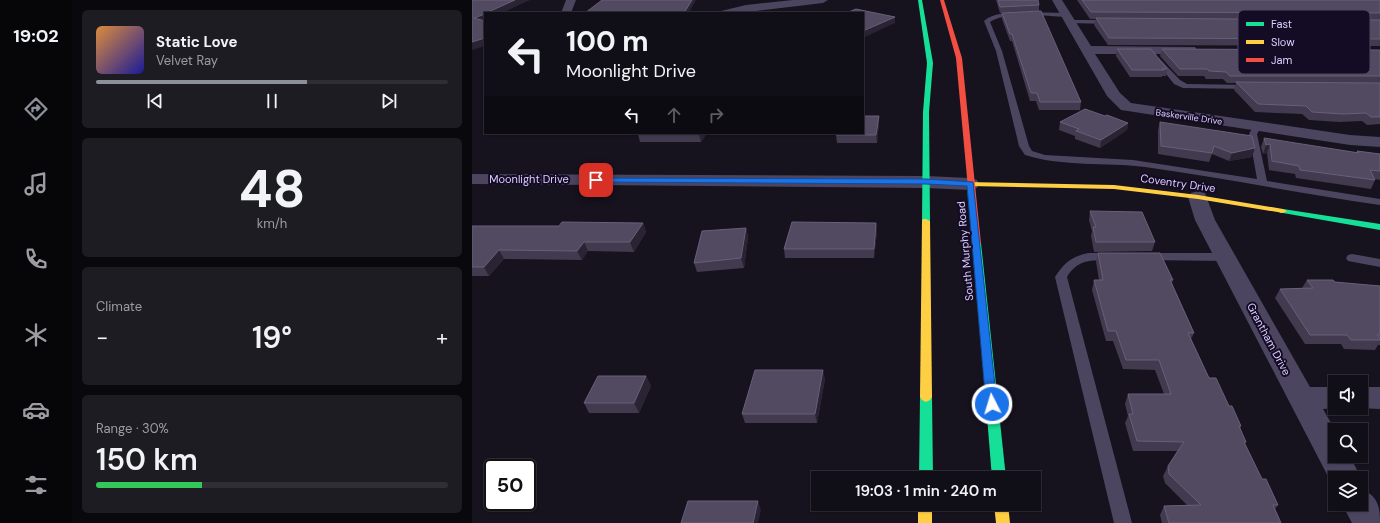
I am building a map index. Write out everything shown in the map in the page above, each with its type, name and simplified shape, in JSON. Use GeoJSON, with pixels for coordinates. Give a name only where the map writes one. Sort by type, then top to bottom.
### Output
{"type":"FeatureCollection","features":[{"type":"Feature","properties":{"kind":"main road"},"geometry":{"type":"LineString","coordinates":[[920,0],[930,63],[926,112],[926,471]]}},
{"type":"Feature","properties":{"kind":"main road","name":"South Murphy Road"},"geometry":{"type":"LineString","coordinates":[[942,0],[959,58],[998,471]]}},
{"type":"Feature","properties":{"kind":"main road","name":"Coventry Drive"},"geometry":{"type":"LineString","coordinates":[[970,184],[1114,187],[1198,197],[1380,227]]}},
{"type":"Feature","properties":{"kind":"main road"},"geometry":{"type":"LineString","coordinates":[[925,523],[926,511]]}},
{"type":"Feature","properties":{"kind":"main road"},"geometry":{"type":"LineString","coordinates":[[1002,511],[1003,523]]}},
{"type":"Feature","properties":{"kind":"street"},"geometry":{"type":"LineString","coordinates":[[565,12],[571,0]]}},
{"type":"Feature","properties":{"kind":"street"},"geometry":{"type":"LineString","coordinates":[[737,0],[746,8]]}},
{"type":"Feature","properties":{"kind":"street"},"geometry":{"type":"LineString","coordinates":[[729,12],[746,8],[823,0]]}},
{"type":"Feature","properties":{"kind":"street","name":"Baskerville Drive"},"geometry":{"type":"LineString","coordinates":[[1057,0],[1114,96],[1126,107],[1137,110],[1350,140],[1380,142]]}},
{"type":"Feature","properties":{"kind":"street"},"geometry":{"type":"LineString","coordinates":[[805,1],[809,12]]}},
{"type":"Feature","properties":{"kind":"street"},"geometry":{"type":"LineString","coordinates":[[1087,50],[1205,50]]}},
{"type":"Feature","properties":{"kind":"street","name":"Moonlight Drive"},"geometry":{"type":"LineString","coordinates":[[472,179],[926,182],[970,184]]}},
{"type":"Feature","properties":{"kind":"street","name":"Grantham Drive"},"geometry":{"type":"LineString","coordinates":[[1198,197],[1205,220],[1300,398],[1341,471]]}},
{"type":"Feature","properties":{"kind":"street"},"geometry":{"type":"LineString","coordinates":[[1300,398],[1328,398]]}},
{"type":"Feature","properties":{"kind":"street"},"geometry":{"type":"LineString","coordinates":[[1368,398],[1380,398]]}},
{"type":"Feature","properties":{"kind":"street"},"geometry":{"type":"LineString","coordinates":[[1363,511],[1370,523]]}},
{"type":"Feature","properties":{"kind":"lane"},"geometry":{"type":"LineString","coordinates":[[1118,22],[1002,15],[991,17],[987,21],[999,51],[1024,146],[1028,153],[1044,158],[1133,163],[1172,168],[1380,202]]}},
{"type":"Feature","properties":{"kind":"lane"},"geometry":{"type":"LineString","coordinates":[[1150,50],[1177,82],[1186,86],[1261,87]]}},
{"type":"Feature","properties":{"kind":"lane"},"geometry":{"type":"LineString","coordinates":[[1257,126],[1253,134],[1262,182]]}},
{"type":"Feature","properties":{"kind":"lane"},"geometry":{"type":"LineString","coordinates":[[1123,523],[1061,277],[1066,267],[1074,259],[1088,257],[1226,257]]}},
{"type":"Feature","properties":{"kind":"lane"},"geometry":{"type":"LineString","coordinates":[[1352,258],[1380,262]]}},
{"type":"Feature","properties":{"kind":"building"},"geometry":{"type":"Polygon","coordinates":[[[472,0],[515,0],[488,12],[484,12],[484,14],[474,18],[484,21],[484,38],[472,42],[472,0]]]}},
{"type":"Feature","properties":{"kind":"building"},"geometry":{"type":"Polygon","coordinates":[[[602,0],[692,0],[685,12],[586,12],[602,0]]]}},
{"type":"Feature","properties":{"kind":"building"},"geometry":{"type":"Polygon","coordinates":[[[998,0],[1038,0],[1039,5],[1000,7],[998,0]]]}},
{"type":"Feature","properties":{"kind":"building"},"geometry":{"type":"Polygon","coordinates":[[[1082,0],[1380,0],[1380,13],[1370,13],[1370,10],[1238,10],[1238,13],[1091,12],[1082,0]]]}},
{"type":"Feature","properties":{"kind":"building"},"geometry":{"type":"Polygon","coordinates":[[[856,9],[895,17],[864,31],[864,12],[848,12],[856,9]]]}},
{"type":"Feature","properties":{"kind":"building"},"geometry":{"type":"Polygon","coordinates":[[[1041,11],[1081,102],[1040,102],[1037,93],[1031,93],[1012,34],[1010,34],[1002,13],[1041,11]]]}},
{"type":"Feature","properties":{"kind":"building"},"geometry":{"type":"Polygon","coordinates":[[[1096,18],[1238,19],[1238,38],[1109,38],[1096,18]]]}},
{"type":"Feature","properties":{"kind":"building"},"geometry":{"type":"Polygon","coordinates":[[[1370,20],[1380,20],[1380,39],[1370,39],[1370,20]]]}},
{"type":"Feature","properties":{"kind":"building"},"geometry":{"type":"Polygon","coordinates":[[[1117,49],[1151,49],[1167,69],[1132,70],[1117,49]]]}},
{"type":"Feature","properties":{"kind":"building"},"geometry":{"type":"Polygon","coordinates":[[[1162,49],[1238,49],[1238,74],[1370,74],[1370,50],[1380,50],[1380,76],[1230,76],[1226,72],[1209,71],[1207,69],[1180,69],[1162,49]]]}},
{"type":"Feature","properties":{"kind":"building"},"geometry":{"type":"Polygon","coordinates":[[[1236,82],[1380,83],[1380,117],[1371,117],[1366,113],[1343,114],[1312,112],[1306,106],[1258,104],[1236,82]]]}},
{"type":"Feature","properties":{"kind":"building"},"geometry":{"type":"Polygon","coordinates":[[[1085,109],[1128,123],[1101,140],[1076,131],[1079,129],[1060,122],[1085,109]]]}},
{"type":"Feature","properties":{"kind":"building"},"geometry":{"type":"Polygon","coordinates":[[[864,116],[879,116],[876,135],[836,135],[864,134],[864,116]]]}},
{"type":"Feature","properties":{"kind":"building"},"geometry":{"type":"Polygon","coordinates":[[[1160,122],[1252,136],[1255,148],[1232,153],[1214,146],[1212,153],[1161,146],[1160,122]]]}},
{"type":"Feature","properties":{"kind":"building"},"geometry":{"type":"Polygon","coordinates":[[[1264,138],[1359,153],[1357,151],[1380,154],[1380,171],[1370,170],[1375,180],[1300,170],[1299,166],[1272,161],[1270,144],[1266,145],[1264,138]]]}},
{"type":"Feature","properties":{"kind":"building"},"geometry":{"type":"Polygon","coordinates":[[[1090,211],[1142,212],[1155,242],[1096,242],[1093,227],[1096,227],[1090,211]]]}},
{"type":"Feature","properties":{"kind":"building"},"geometry":{"type":"Polygon","coordinates":[[[562,222],[643,223],[630,242],[584,242],[577,251],[499,250],[484,267],[472,267],[472,226],[559,226],[562,222]]]}},
{"type":"Feature","properties":{"kind":"building"},"geometry":{"type":"Polygon","coordinates":[[[792,222],[876,223],[874,249],[784,249],[792,222]]]}},
{"type":"Feature","properties":{"kind":"building"},"geometry":{"type":"Polygon","coordinates":[[[746,228],[741,258],[694,263],[702,231],[746,228]]]}},
{"type":"Feature","properties":{"kind":"building"},"geometry":{"type":"Polygon","coordinates":[[[1098,253],[1160,253],[1173,280],[1170,280],[1194,333],[1188,333],[1209,378],[1216,378],[1229,406],[1232,406],[1241,426],[1239,426],[1246,442],[1244,442],[1262,479],[1266,479],[1278,505],[1273,505],[1281,523],[1169,523],[1164,506],[1201,505],[1169,474],[1168,466],[1184,442],[1137,441],[1129,414],[1133,414],[1128,394],[1171,394],[1159,360],[1126,360],[1116,331],[1108,331],[1094,280],[1103,280],[1098,253]]]}},
{"type":"Feature","properties":{"kind":"building"},"geometry":{"type":"Polygon","coordinates":[[[1307,280],[1333,280],[1335,282],[1380,286],[1380,335],[1377,335],[1380,340],[1351,340],[1347,335],[1310,335],[1280,289],[1313,288],[1307,280]]]}},
{"type":"Feature","properties":{"kind":"building"},"geometry":{"type":"Polygon","coordinates":[[[755,370],[823,370],[815,414],[742,414],[755,370]]]}},
{"type":"Feature","properties":{"kind":"building"},"geometry":{"type":"Polygon","coordinates":[[[598,376],[646,376],[634,403],[584,403],[598,376]]]}},
{"type":"Feature","properties":{"kind":"building"},"geometry":{"type":"Polygon","coordinates":[[[688,501],[758,501],[753,523],[681,523],[688,501]]]}},
{"type":"Feature","properties":{"kind":"traffic: fast"},"geometry":{"type":"LineString","coordinates":[[920,0],[930,63],[926,112],[926,221]]}},
{"type":"Feature","properties":{"kind":"traffic: fast"},"geometry":{"type":"LineString","coordinates":[[1283,211],[1380,227]]}},
{"type":"Feature","properties":{"kind":"traffic: fast"},"geometry":{"type":"LineString","coordinates":[[977,243],[998,471]]}},
{"type":"Feature","properties":{"kind":"traffic: fast"},"geometry":{"type":"LineString","coordinates":[[926,397],[926,471]]}},
{"type":"Feature","properties":{"kind":"traffic: slow"},"geometry":{"type":"LineString","coordinates":[[970,184],[1114,187],[1198,197],[1283,211]]}},
{"type":"Feature","properties":{"kind":"traffic: slow"},"geometry":{"type":"LineString","coordinates":[[926,221],[926,397]]}},
{"type":"Feature","properties":{"kind":"traffic: slow"},"geometry":{"type":"LineString","coordinates":[[925,511],[925,523]]}},
{"type":"Feature","properties":{"kind":"traffic: slow"},"geometry":{"type":"LineString","coordinates":[[1002,511],[1003,523]]}},
{"type":"Feature","properties":{"kind":"traffic: jam"},"geometry":{"type":"LineString","coordinates":[[942,0],[959,58],[977,243]]}},
{"type":"Feature","properties":{"kind":"route"},"geometry":{"type":"LineString","coordinates":[[596,180],[926,182],[970,184],[992,404]]}}]}
